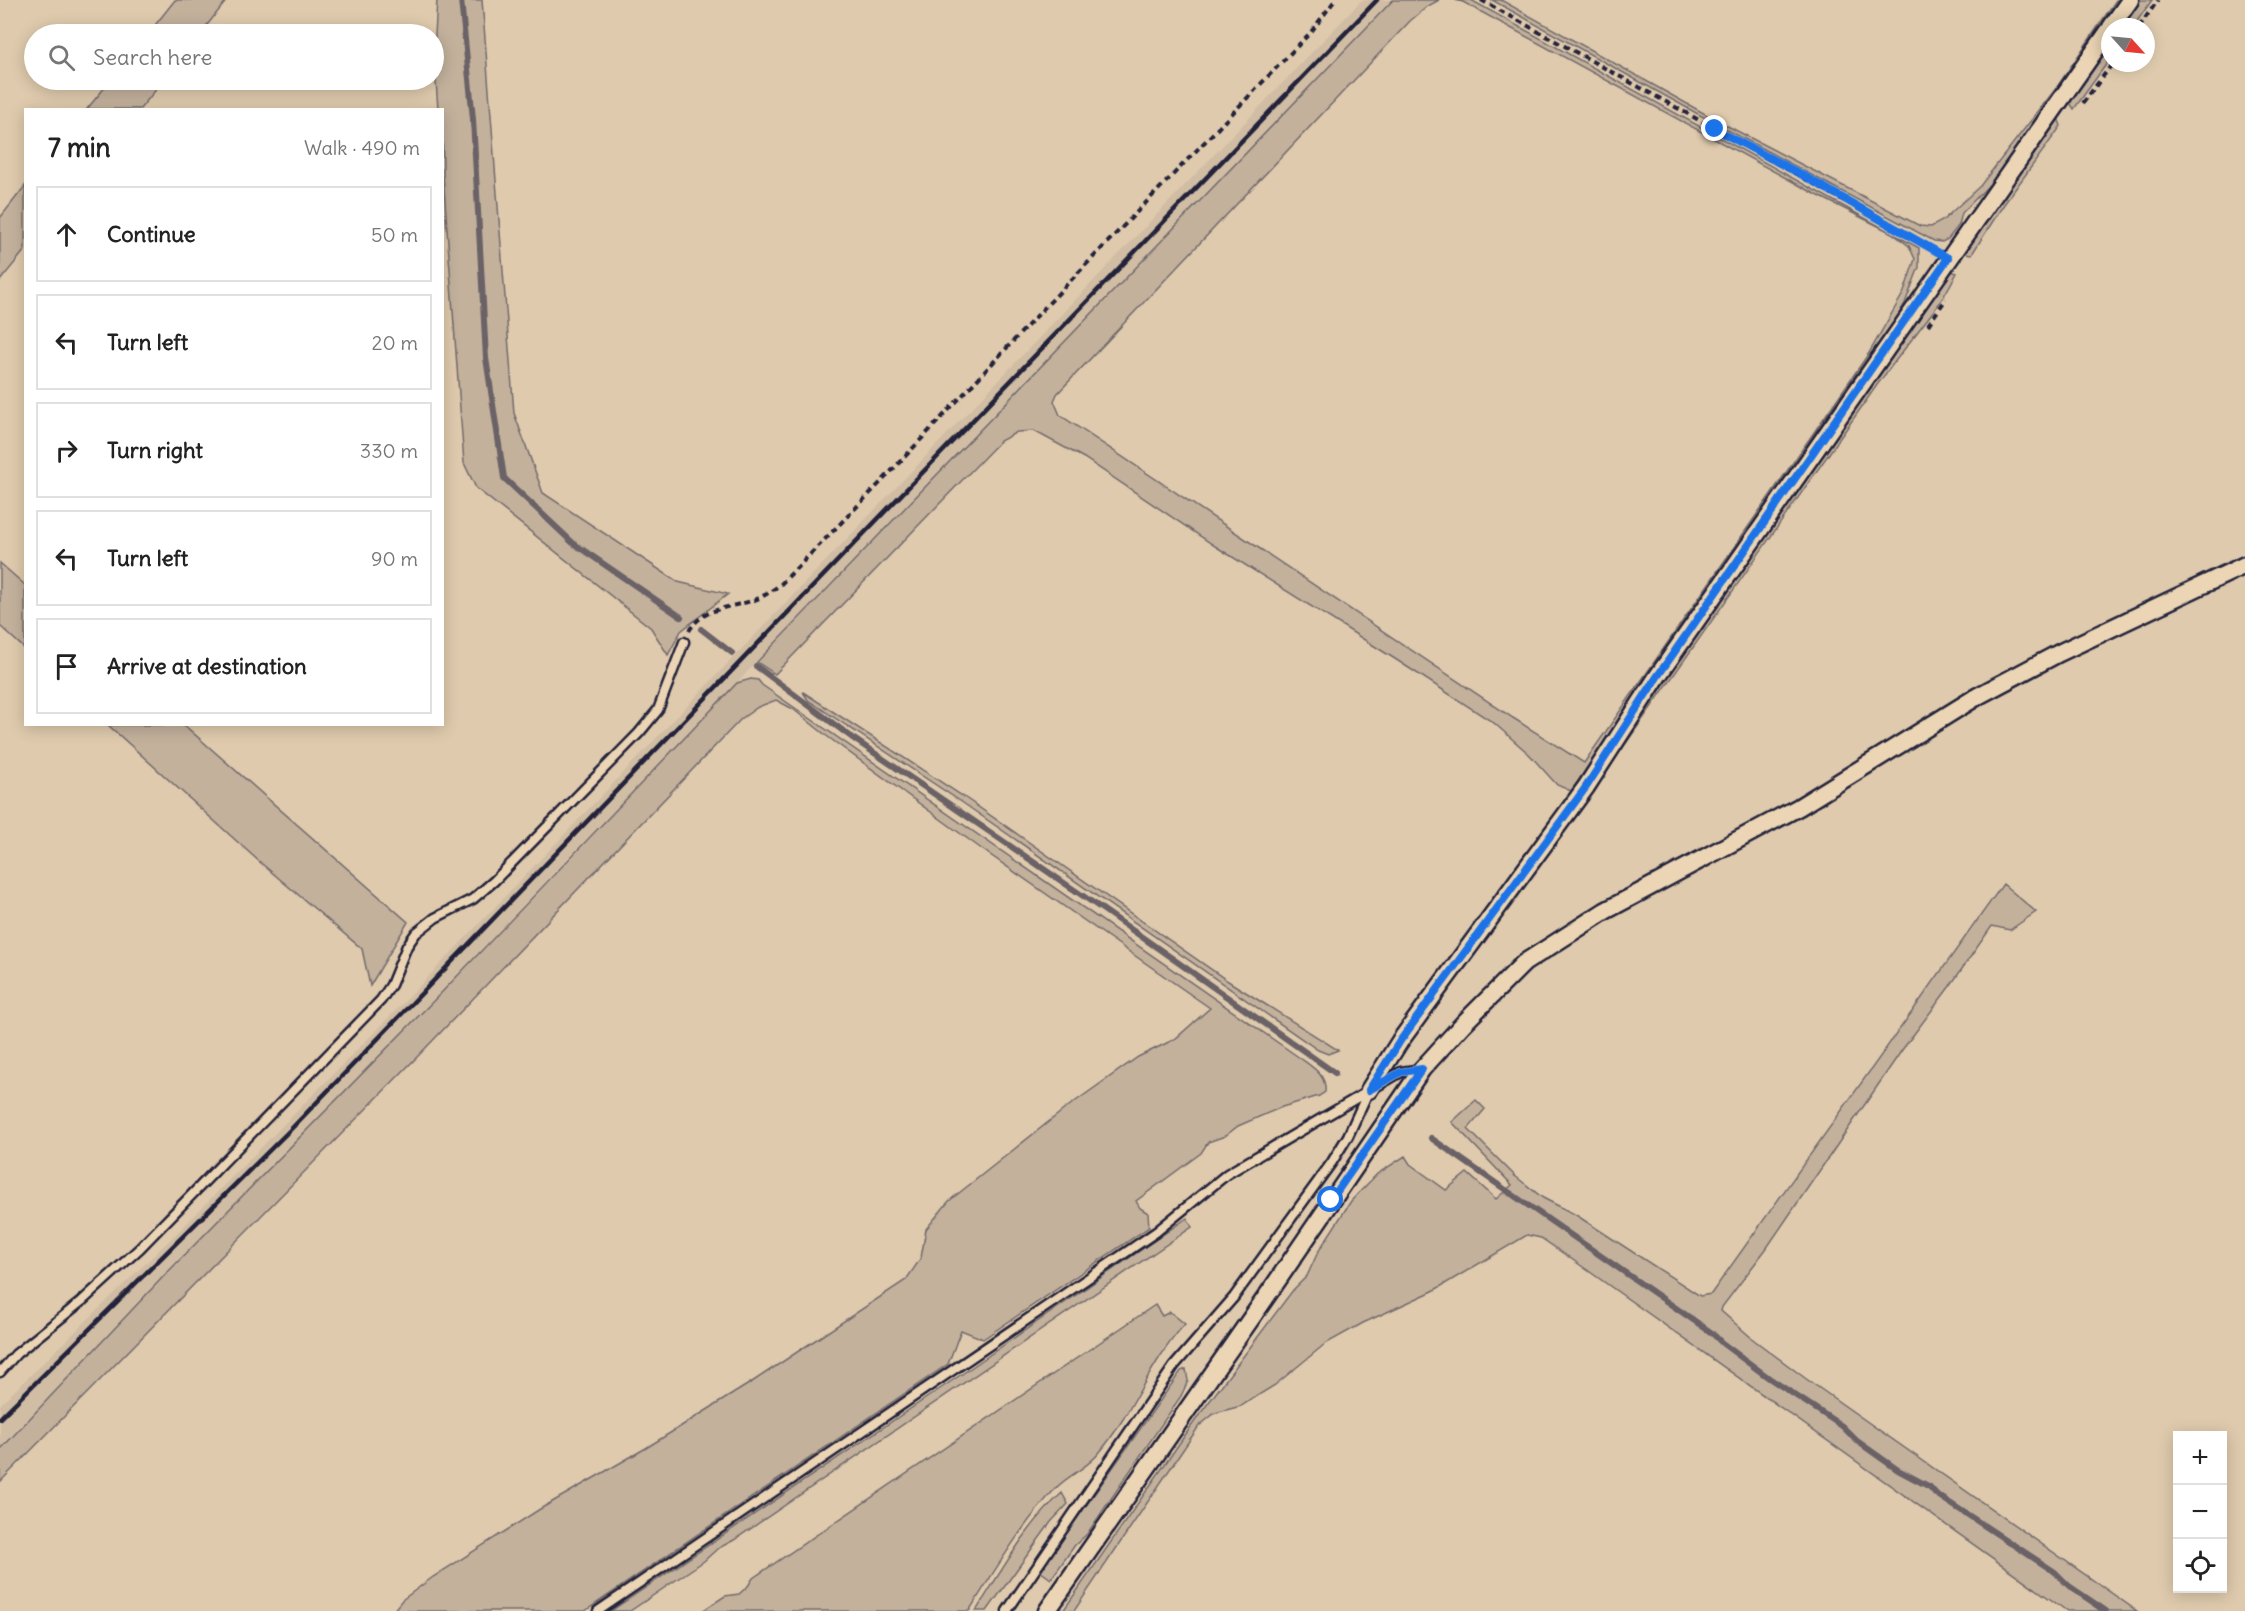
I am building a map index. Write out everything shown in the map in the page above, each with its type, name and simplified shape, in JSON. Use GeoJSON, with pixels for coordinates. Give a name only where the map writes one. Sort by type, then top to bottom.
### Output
{"type":"FeatureCollection","features":[{"type":"Feature","properties":{"kind":"street"},"geometry":{"type":"LineString","coordinates":[[2118,18],[2130,0]]}},
{"type":"Feature","properties":{"kind":"street"},"geometry":{"type":"LineString","coordinates":[[1369,1090],[1400,1041],[1586,787],[1657,677],[1948,258],[2101,42]]}},
{"type":"Feature","properties":{"kind":"street"},"geometry":{"type":"LineString","coordinates":[[1047,1611],[1422,1069],[1462,1024],[1524,963],[1605,911],[1799,807],[1978,696],[2059,653],[2245,565]]}},
{"type":"Feature","properties":{"kind":"lane"},"geometry":{"type":"LineString","coordinates":[[0,1372],[16,1354],[82,1301],[140,1248],[381,1000],[392,985],[407,946],[416,933],[435,918],[473,899],[495,881],[639,733],[658,710],[684,642]]}},
{"type":"Feature","properties":{"kind":"lane"},"geometry":{"type":"LineString","coordinates":[[598,1611],[1156,1232],[1227,1174],[1401,1072],[1422,1069]]}},
{"type":"Feature","properties":{"kind":"lane"},"geometry":{"type":"LineString","coordinates":[[1007,1611],[1174,1366],[1234,1297],[1332,1162],[1348,1136],[1369,1090]]}},
{"type":"Feature","properties":{"kind":"path"},"geometry":{"type":"LineString","coordinates":[[684,642],[690,628],[699,618],[711,611],[754,600],[780,585],[1311,32],[1335,0]]}},
{"type":"Feature","properties":{"kind":"path"},"geometry":{"type":"LineString","coordinates":[[1481,0],[1948,258]]}},
{"type":"Feature","properties":{"kind":"path"},"geometry":{"type":"LineString","coordinates":[[2145,18],[2158,0]]}},
{"type":"Feature","properties":{"kind":"shaded area"},"geometry":{"type":"Polygon","coordinates":[[[175,0],[227,0],[208,24],[156,24],[175,0]]]}},
{"type":"Feature","properties":{"kind":"shaded area"},"geometry":{"type":"Polygon","coordinates":[[[437,0],[482,0],[514,413],[543,493],[678,582],[728,594],[681,631],[668,655],[651,628],[476,488],[464,463],[444,188],[444,108],[438,108],[437,90],[444,90],[444,24],[436,24],[437,0]]]}},
{"type":"Feature","properties":{"kind":"shaded area"},"geometry":{"type":"Polygon","coordinates":[[[1362,0],[1393,0],[763,655],[690,734],[568,858],[444,990],[162,1278],[0,1450],[0,1405],[184,1226],[408,998],[1362,0]]]}},
{"type":"Feature","properties":{"kind":"shaded area"},"geometry":{"type":"Polygon","coordinates":[[[1393,0],[1439,0],[1410,21],[1057,394],[1054,401],[1060,415],[1584,763],[1869,353],[1904,292],[1915,259],[1909,246],[1892,233],[1919,248],[1919,267],[1905,303],[1895,321],[1839,398],[1571,791],[1557,785],[1529,754],[1494,723],[1215,546],[1084,458],[1034,431],[1017,432],[1000,441],[775,674],[757,662],[1393,0]]]}},
{"type":"Feature","properties":{"kind":"shaded area"},"geometry":{"type":"Polygon","coordinates":[[[1455,0],[1471,0],[1891,232],[1819,196],[1463,2],[1455,0]]]}},
{"type":"Feature","properties":{"kind":"shaded area"},"geometry":{"type":"Polygon","coordinates":[[[1492,0],[1501,0],[1716,120],[1920,226],[1931,227],[1942,221],[1980,186],[2057,87],[2101,22],[2101,29],[2007,166],[1962,213],[1959,225],[1948,239],[1942,242],[1934,241],[1492,0]]]}},
{"type":"Feature","properties":{"kind":"shaded area"},"geometry":{"type":"Polygon","coordinates":[[[2116,0],[2121,0],[2109,18],[2104,18],[2116,0]]]}},
{"type":"Feature","properties":{"kind":"shaded area"},"geometry":{"type":"Polygon","coordinates":[[[2137,0],[2152,0],[2139,18],[2125,18],[2137,0]]]}},
{"type":"Feature","properties":{"kind":"shaded area"},"geometry":{"type":"Polygon","coordinates":[[[2101,54],[2101,72],[2074,109],[2070,103],[2101,54]]]}},
{"type":"Feature","properties":{"kind":"shaded area"},"geometry":{"type":"Polygon","coordinates":[[[103,90],[156,90],[141,108],[88,108],[103,90]]]}},
{"type":"Feature","properties":{"kind":"shaded area"},"geometry":{"type":"Polygon","coordinates":[[[2057,115],[2061,126],[2002,207],[1972,254],[1964,253],[1974,235],[2057,115]]]}},
{"type":"Feature","properties":{"kind":"shaded area"},"geometry":{"type":"Polygon","coordinates":[[[24,187],[24,251],[0,281],[0,218],[24,187]]]}},
{"type":"Feature","properties":{"kind":"shaded area"},"geometry":{"type":"Polygon","coordinates":[[[1951,271],[1957,273],[1941,301],[1877,385],[1589,796],[1797,487],[1924,303],[1947,279],[1951,271]]]}},
{"type":"Feature","properties":{"kind":"shaded area"},"geometry":{"type":"Polygon","coordinates":[[[0,563],[24,584],[24,648],[0,626],[0,563]]]}},
{"type":"Feature","properties":{"kind":"shaded area"},"geometry":{"type":"Polygon","coordinates":[[[751,679],[758,680],[762,685],[1314,1068],[1324,1081],[1325,1092],[1319,1096],[1282,1107],[1238,1126],[1225,1136],[1208,1142],[1201,1153],[1136,1201],[1140,1208],[1148,1213],[1149,1227],[983,1339],[961,1330],[948,1364],[585,1611],[393,1611],[402,1600],[433,1577],[540,1509],[646,1448],[752,1382],[906,1280],[921,1258],[926,1229],[949,1201],[1066,1108],[1138,1057],[1175,1039],[1210,1008],[983,850],[793,709],[776,700],[758,707],[741,719],[418,1056],[0,1482],[0,1450],[162,1278],[444,990],[737,683],[751,679]]]}},
{"type":"Feature","properties":{"kind":"shaded area"},"geometry":{"type":"Polygon","coordinates":[[[803,692],[964,797],[1228,981],[1338,1050],[1328,1054],[1318,1050],[963,803],[808,700],[803,692]]]}},
{"type":"Feature","properties":{"kind":"shaded area"},"geometry":{"type":"Polygon","coordinates":[[[109,726],[185,726],[408,922],[370,986],[362,949],[262,864],[109,726]]]}},
{"type":"Feature","properties":{"kind":"shaded area"},"geometry":{"type":"Polygon","coordinates":[[[2003,884],[2036,912],[2010,930],[1992,926],[1902,1050],[1721,1311],[1754,1340],[1805,1378],[2137,1611],[2067,1611],[1583,1267],[1541,1238],[1527,1235],[1433,1291],[1363,1323],[1325,1344],[1275,1385],[1241,1406],[1215,1413],[1199,1426],[1074,1611],[1063,1611],[1197,1418],[1293,1290],[1307,1276],[1318,1252],[1351,1201],[1377,1174],[1405,1156],[1410,1164],[1446,1190],[1467,1173],[1496,1199],[1512,1185],[1452,1122],[1476,1100],[1485,1109],[1468,1129],[1515,1176],[1543,1198],[1576,1215],[1700,1296],[1711,1294],[2003,884]]]}},
{"type":"Feature","properties":{"kind":"shaded area"},"geometry":{"type":"Polygon","coordinates":[[[1187,1218],[1192,1227],[734,1540],[717,1549],[704,1561],[630,1611],[611,1611],[962,1374],[1187,1218]]]}},
{"type":"Feature","properties":{"kind":"shaded area"},"geometry":{"type":"Polygon","coordinates":[[[1155,1305],[1162,1316],[1170,1312],[1185,1324],[1161,1355],[1111,1438],[1084,1467],[1061,1483],[1032,1516],[969,1611],[702,1611],[725,1596],[739,1594],[753,1578],[1155,1305]]]}},
{"type":"Feature","properties":{"kind":"shaded area"},"geometry":{"type":"Polygon","coordinates":[[[1186,1369],[1188,1381],[1181,1396],[1087,1534],[1075,1545],[1051,1579],[1040,1571],[1181,1371],[1186,1369]]]}},
{"type":"Feature","properties":{"kind":"shaded area"},"geometry":{"type":"Polygon","coordinates":[[[1062,1493],[1068,1504],[1051,1522],[987,1611],[976,1611],[1026,1534],[1062,1493]]]}},
{"type":"Feature","properties":{"kind":"waterway"},"geometry":{"type":"LineString","coordinates":[[461,0],[473,119],[486,358],[504,478],[573,543],[681,617]]}},
{"type":"Feature","properties":{"kind":"waterway"},"geometry":{"type":"LineString","coordinates":[[701,629],[732,653]]}},
{"type":"Feature","properties":{"kind":"waterway"},"geometry":{"type":"LineString","coordinates":[[756,666],[854,739],[1105,911],[1335,1073]]}},
{"type":"Feature","properties":{"kind":"waterway"},"geometry":{"type":"LineString","coordinates":[[1431,1138],[1712,1333],[1769,1378],[1842,1426],[1857,1441],[1898,1470],[1930,1487],[1936,1494],[2055,1572],[2069,1586],[2106,1611]]}},
{"type":"Feature","properties":{"kind":"railway"},"geometry":{"type":"LineString","coordinates":[[0,1418],[293,1127],[1377,0]]}},
{"type":"Feature","properties":{"kind":"route"},"geometry":{"type":"LineString","coordinates":[[1331,1200],[1422,1069],[1401,1072],[1369,1090],[1400,1041],[1586,787],[1657,677],[1948,258],[1804,176],[1715,129]]}}]}
